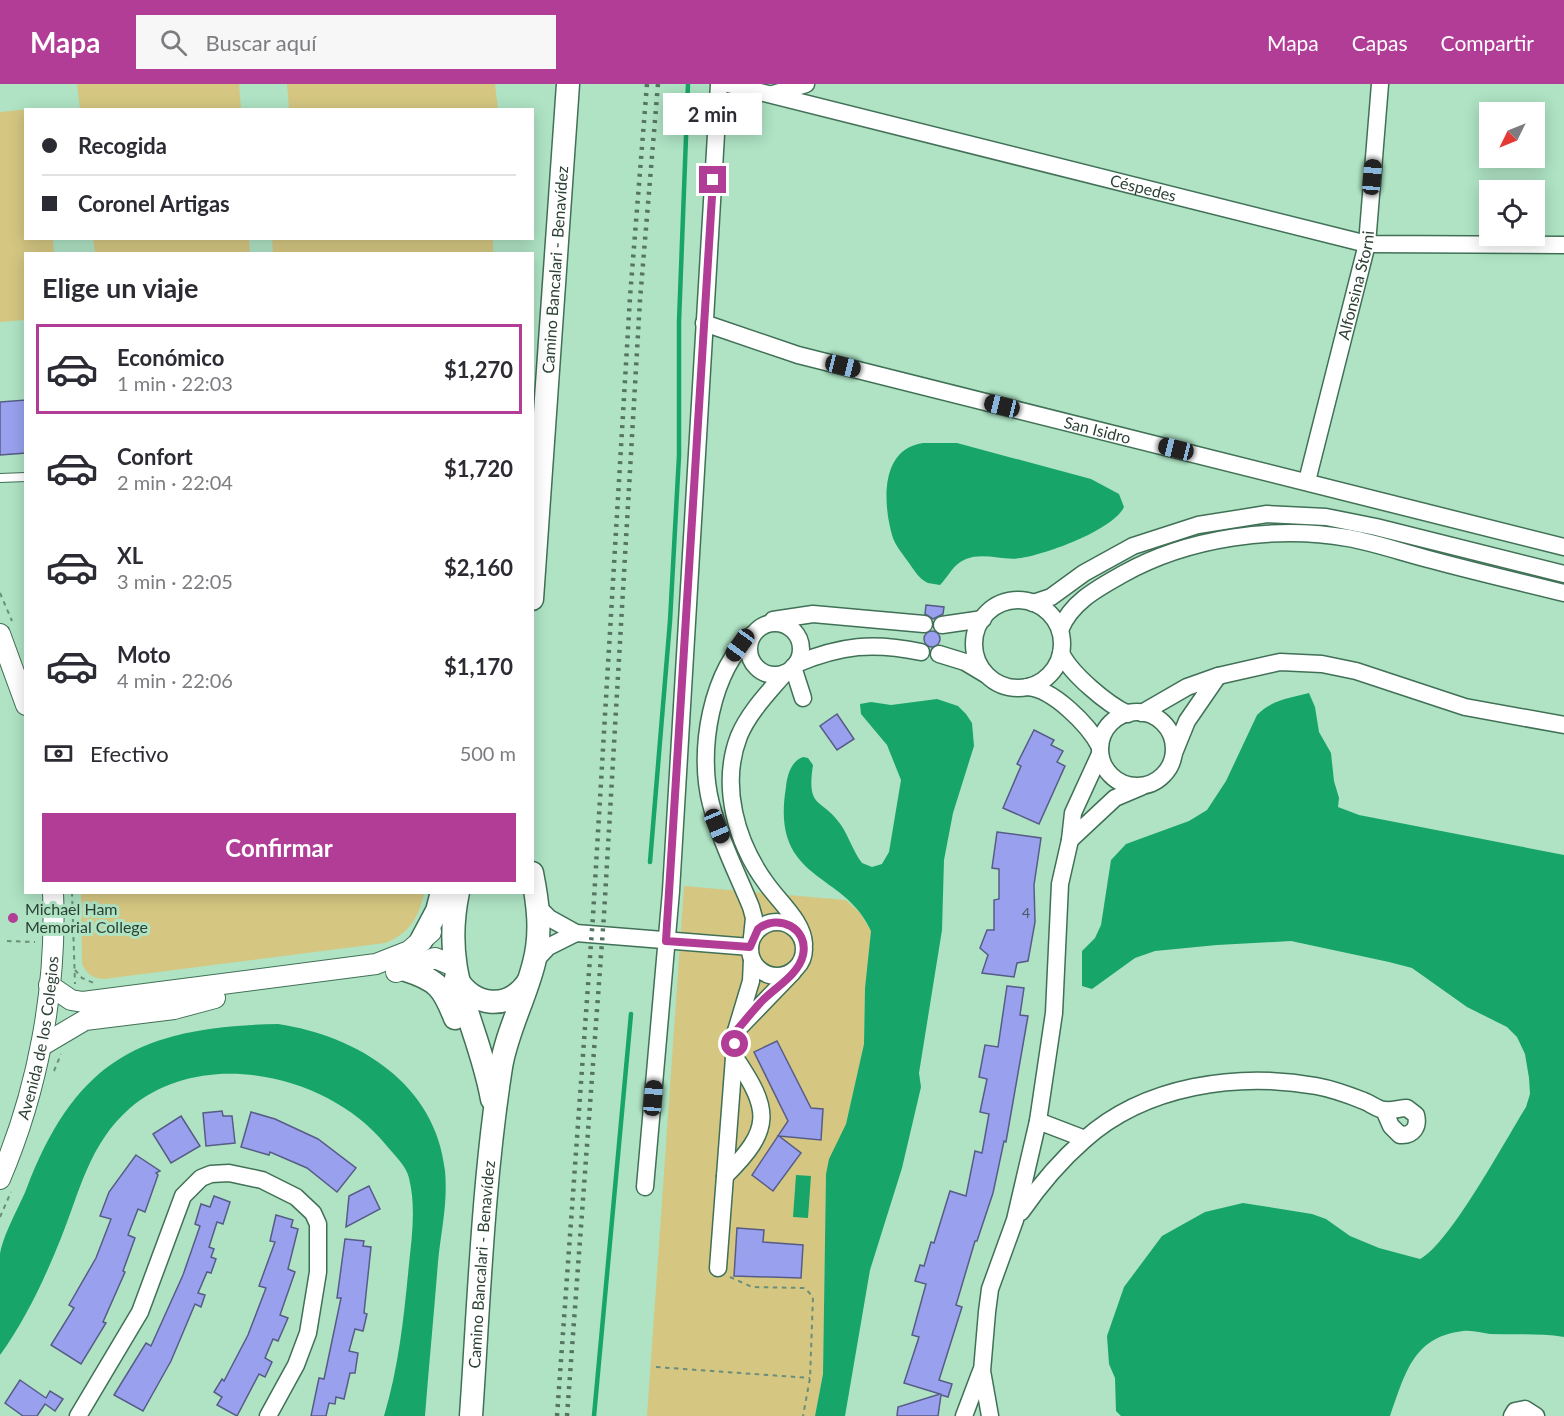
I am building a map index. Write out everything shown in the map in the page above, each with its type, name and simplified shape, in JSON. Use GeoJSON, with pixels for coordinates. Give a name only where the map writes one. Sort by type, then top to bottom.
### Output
{"type":"FeatureCollection","features":[{"type":"Feature","properties":{"kind":"main road","name":"Camino Bancalari - Benavídez"},"geometry":{"type":"LineString","coordinates":[[534,570],[568,84]]}},
{"type":"Feature","properties":{"kind":"main road","name":"Camino Bancalari - Benavídez"},"geometry":{"type":"LineString","coordinates":[[471,1416],[495,1115],[505,1049],[532,971],[539,908],[534,884]]}},
{"type":"Feature","properties":{"kind":"main road","name":"Camino Bancalari - Benavídez"},"geometry":{"type":"LineString","coordinates":[[452,898],[455,972],[485,1068],[495,1115]]}},
{"type":"Feature","properties":{"kind":"main road"},"geometry":{"type":"LineString","coordinates":[[421,941],[437,911],[452,898]]}},
{"type":"Feature","properties":{"kind":"main road"},"geometry":{"type":"LineString","coordinates":[[406,970],[425,976],[440,987],[460,1029],[485,1068]]}},
{"type":"Feature","properties":{"kind":"main road"},"geometry":{"type":"LineString","coordinates":[[455,972],[463,989],[473,998],[498,1003],[521,991],[532,971]]}},
{"type":"Feature","properties":{"kind":"street"},"geometry":{"type":"LineString","coordinates":[[645,1187],[666,941],[719,84]]}},
{"type":"Feature","properties":{"kind":"street","name":"Céspedes"},"geometry":{"type":"LineString","coordinates":[[728,84],[1367,244],[1564,245]]}},
{"type":"Feature","properties":{"kind":"street"},"geometry":{"type":"LineString","coordinates":[[773,94],[806,84]]}},
{"type":"Feature","properties":{"kind":"street","name":"Alfonsina Storni"},"geometry":{"type":"LineString","coordinates":[[1307,481],[1367,244],[1380,84]]}},
{"type":"Feature","properties":{"kind":"street","name":"San Isidro"},"geometry":{"type":"LineString","coordinates":[[704,323],[798,355],[1564,547]]}},
{"type":"Feature","properties":{"kind":"street"},"geometry":{"type":"LineString","coordinates":[[988,676],[979,663],[975,648],[976,633],[982,619],[994,608],[1009,601],[1033,603],[1051,597],[1084,573],[1133,546],[1198,525],[1267,514],[1326,517],[1350,530],[1564,593]]}},
{"type":"Feature","properties":{"kind":"street"},"geometry":{"type":"LineString","coordinates":[[1060,630],[1070,611],[1102,585],[1147,562],[1187,548],[1220,541],[1350,530],[1564,574]]}},
{"type":"Feature","properties":{"kind":"street"},"geometry":{"type":"LineString","coordinates":[[1033,603],[1052,616],[1060,630],[1061,653],[1068,665],[1109,702],[1135,713],[1155,717],[1165,726],[1173,744],[1173,757]]}},
{"type":"Feature","properties":{"kind":"street"},"geometry":{"type":"LineString","coordinates":[[718,1268],[736,1031],[751,981],[754,918],[710,802],[707,758],[713,708],[722,676],[740,645],[759,629],[786,616],[813,614],[924,624]]}},
{"type":"Feature","properties":{"kind":"street"},"geometry":{"type":"LineString","coordinates":[[942,625],[982,619]]}},
{"type":"Feature","properties":{"kind":"street"},"geometry":{"type":"LineString","coordinates":[[892,646],[894,620]]}},
{"type":"Feature","properties":{"kind":"street"},"geometry":{"type":"LineString","coordinates":[[736,1031],[796,968],[802,960],[804,944],[804,934],[799,926],[749,857],[736,823],[732,801],[731,776],[739,736],[758,705],[792,668],[801,645],[795,632],[783,624],[759,629]]}},
{"type":"Feature","properties":{"kind":"street"},"geometry":{"type":"LineString","coordinates":[[759,629],[749,652],[755,665],[771,675],[850,647],[892,646],[921,652]]}},
{"type":"Feature","properties":{"kind":"street"},"geometry":{"type":"LineString","coordinates":[[0,634],[24,695]]}},
{"type":"Feature","properties":{"kind":"street"},"geometry":{"type":"LineString","coordinates":[[1027,687],[1049,675],[1061,653]]}},
{"type":"Feature","properties":{"kind":"street"},"geometry":{"type":"LineString","coordinates":[[939,654],[965,662],[1010,687],[1046,690],[1094,735],[1104,766],[1113,777],[1124,784],[1144,785]]}},
{"type":"Feature","properties":{"kind":"street"},"geometry":{"type":"LineString","coordinates":[[990,1416],[983,1368],[990,1289],[1015,1220],[1038,1121],[1054,1012],[1061,875],[1074,813],[1107,728],[1116,719],[1135,713],[1187,687],[1218,676],[1280,662],[1322,664],[1356,671],[1465,707],[1564,725]]}},
{"type":"Feature","properties":{"kind":"street"},"geometry":{"type":"LineString","coordinates":[[792,668],[803,698]]}},
{"type":"Feature","properties":{"kind":"street"},"geometry":{"type":"LineString","coordinates":[[1070,840],[1115,798],[1163,776],[1187,721],[1218,676]]}},
{"type":"Feature","properties":{"kind":"street","name":"Avenida de los Colegios"},"geometry":{"type":"LineString","coordinates":[[0,1179],[19,1131],[41,1046],[49,985],[53,894]]}},
{"type":"Feature","properties":{"kind":"street"},"geometry":{"type":"LineString","coordinates":[[539,908],[549,918],[576,933],[752,948]]}},
{"type":"Feature","properties":{"kind":"street"},"geometry":{"type":"LineString","coordinates":[[796,968],[783,975],[772,975],[759,969],[752,948],[766,924],[780,922],[797,931],[804,944]]}},
{"type":"Feature","properties":{"kind":"street"},"geometry":{"type":"LineString","coordinates":[[532,971],[548,947],[576,933]]}},
{"type":"Feature","properties":{"kind":"street"},"geometry":{"type":"LineString","coordinates":[[49,985],[71,1000],[83,1002],[174,992],[376,964],[395,958],[421,941]]}},
{"type":"Feature","properties":{"kind":"street"},"geometry":{"type":"LineString","coordinates":[[41,1046],[75,1025],[99,1017],[174,1009],[199,1000],[406,970],[435,958],[455,972]]}},
{"type":"Feature","properties":{"kind":"street"},"geometry":{"type":"LineString","coordinates":[[725,1176],[751,1145],[763,1117],[758,1092],[734,1056]]}},
{"type":"Feature","properties":{"kind":"street"},"geometry":{"type":"LineString","coordinates":[[1015,1220],[1038,1188],[1085,1139],[1109,1122],[1151,1101],[1220,1082],[1283,1081],[1318,1086],[1347,1094],[1384,1110]]}},
{"type":"Feature","properties":{"kind":"street"},"geometry":{"type":"LineString","coordinates":[[1038,1121],[1085,1139]]}},
{"type":"Feature","properties":{"kind":"street"},"geometry":{"type":"LineString","coordinates":[[78,1416],[140,1312],[166,1246],[177,1205],[190,1187],[211,1174],[242,1174],[284,1190],[305,1203],[318,1224],[318,1272],[308,1332],[284,1389],[268,1416]]}},
{"type":"Feature","properties":{"kind":"street"},"geometry":{"type":"LineString","coordinates":[[964,1416],[983,1368]]}},
{"type":"Feature","properties":{"kind":"street"},"geometry":{"type":"LineString","coordinates":[[278,1416],[284,1389]]}},
{"type":"Feature","properties":{"kind":"street"},"geometry":{"type":"LineString","coordinates":[[1512,1416],[1515,1411],[1525,1408],[1536,1416]]}},
{"type":"Feature","properties":{"kind":"lane"},"geometry":{"type":"LineString","coordinates":[[0,478],[24,477]]}},
{"type":"Feature","properties":{"kind":"path"},"geometry":{"type":"LineString","coordinates":[[718,1268],[738,1283],[752,1287],[805,1288],[813,1297],[810,1378],[803,1416]]}},
{"type":"Feature","properties":{"kind":"path"},"geometry":{"type":"LineString","coordinates":[[656,1367],[810,1378]]}},
{"type":"Feature","properties":{"kind":"shaded area"},"geometry":{"type":"Polygon","coordinates":[[[77,84],[239,84],[241,108],[80,108],[77,84]]]}},
{"type":"Feature","properties":{"kind":"shaded area"},"geometry":{"type":"Polygon","coordinates":[[[287,84],[495,84],[498,108],[289,108],[287,84]]]}},
{"type":"Feature","properties":{"kind":"shaded area"},"geometry":{"type":"Polygon","coordinates":[[[24,110],[24,240],[53,240],[54,252],[24,252],[24,320],[0,322],[0,112],[24,110]]]}},
{"type":"Feature","properties":{"kind":"shaded area"},"geometry":{"type":"Polygon","coordinates":[[[93,240],[249,240],[250,252],[95,252],[93,240]]]}},
{"type":"Feature","properties":{"kind":"shaded area"},"geometry":{"type":"Polygon","coordinates":[[[272,240],[493,240],[493,252],[273,252],[272,240]]]}},
{"type":"Feature","properties":{"kind":"shaded area"},"geometry":{"type":"Polygon","coordinates":[[[923,443],[957,443],[1091,479],[1119,494],[1124,507],[1107,524],[1078,540],[1047,552],[1021,558],[987,556],[966,559],[958,564],[940,585],[928,583],[917,574],[895,543],[887,508],[888,479],[892,466],[899,455],[909,447],[923,443]]]}},
{"type":"Feature","properties":{"kind":"shaded area"},"geometry":{"type":"Polygon","coordinates":[[[1309,693],[1315,707],[1319,732],[1331,753],[1334,781],[1339,798],[1338,807],[1359,815],[1564,855],[1564,1337],[1463,1331],[1432,1341],[1413,1360],[1390,1416],[1121,1416],[1116,1411],[1115,1378],[1109,1364],[1107,1336],[1124,1287],[1162,1236],[1205,1212],[1243,1203],[1312,1214],[1326,1219],[1350,1236],[1379,1248],[1420,1259],[1432,1250],[1461,1213],[1526,1107],[1530,1094],[1525,1054],[1517,1037],[1507,1027],[1467,1007],[1412,968],[1389,962],[1291,941],[1217,945],[1155,951],[1135,958],[1092,989],[1082,986],[1082,951],[1095,938],[1101,925],[1111,860],[1126,844],[1189,821],[1207,810],[1226,781],[1257,715],[1275,703],[1309,693]]]}},
{"type":"Feature","properties":{"kind":"shaded area"},"geometry":{"type":"Polygon","coordinates":[[[937,699],[958,706],[966,714],[972,723],[974,746],[953,813],[944,860],[942,930],[919,1073],[921,1087],[902,1168],[870,1270],[845,1416],[815,1416],[823,1374],[826,1174],[829,1159],[846,1124],[864,1044],[865,988],[871,931],[859,911],[844,896],[799,859],[789,841],[784,818],[787,783],[790,769],[795,762],[803,757],[808,758],[813,765],[812,789],[817,801],[841,825],[862,863],[872,867],[882,864],[889,852],[901,780],[887,745],[861,714],[860,704],[871,702],[891,705],[937,699]]]}},
{"type":"Feature","properties":{"kind":"shaded area"},"geometry":{"type":"Polygon","coordinates":[[[684,886],[846,900],[860,913],[871,931],[865,988],[864,1044],[846,1124],[826,1174],[823,1374],[815,1416],[647,1416],[684,886]]]}},
{"type":"Feature","properties":{"kind":"shaded area"},"geometry":{"type":"Polygon","coordinates":[[[81,894],[424,894],[412,924],[401,935],[385,943],[104,979],[90,975],[82,964],[81,894]]]}},
{"type":"Feature","properties":{"kind":"shaded area"},"geometry":{"type":"Polygon","coordinates":[[[278,1024],[308,1030],[337,1040],[364,1053],[388,1069],[409,1089],[426,1113],[439,1140],[445,1171],[446,1194],[425,1416],[384,1416],[394,1378],[400,1341],[413,1221],[411,1189],[403,1164],[362,1120],[332,1101],[299,1086],[264,1077],[228,1074],[193,1078],[160,1089],[130,1108],[116,1122],[87,1169],[55,1253],[34,1299],[0,1355],[0,1254],[7,1230],[46,1145],[67,1109],[92,1081],[119,1059],[151,1043],[188,1033],[278,1024]]]}},
{"type":"Feature","properties":{"kind":"shaded area"},"geometry":{"type":"Polygon","coordinates":[[[796,1175],[811,1176],[808,1218],[793,1217],[796,1175]]]}},
{"type":"Feature","properties":{"kind":"building"},"geometry":{"type":"Polygon","coordinates":[[[24,400],[24,453],[0,455],[0,402],[24,400]]]}},
{"type":"Feature","properties":{"kind":"building"},"geometry":{"type":"Polygon","coordinates":[[[926,605],[944,607],[943,614],[933,619],[925,614],[926,605]]]}},
{"type":"Feature","properties":{"kind":"building"},"geometry":{"type":"Polygon","coordinates":[[[932,631],[938,633],[940,639],[938,645],[932,647],[926,645],[924,639],[926,633],[932,631]]]}},
{"type":"Feature","properties":{"kind":"building"},"geometry":{"type":"Polygon","coordinates":[[[837,714],[854,739],[837,750],[820,726],[837,714]]]}},
{"type":"Feature","properties":{"kind":"building"},"geometry":{"type":"Polygon","coordinates":[[[1034,730],[1054,740],[1051,745],[1063,751],[1057,762],[1065,766],[1039,824],[1003,808],[1021,766],[1017,764],[1034,730]]]}},
{"type":"Feature","properties":{"kind":"building"},"geometry":{"type":"Polygon","coordinates":[[[997,832],[1041,838],[1034,885],[1035,922],[1028,961],[1017,963],[1014,977],[982,973],[988,955],[980,948],[987,930],[994,930],[994,900],[999,899],[999,869],[992,868],[997,832]]]}},
{"type":"Feature","properties":{"kind":"building"},"geometry":{"type":"Polygon","coordinates":[[[1007,986],[1024,988],[1020,1015],[1028,1016],[1006,1142],[1004,1141],[993,1193],[977,1241],[975,1241],[956,1305],[962,1307],[939,1380],[952,1384],[948,1397],[941,1395],[938,1416],[897,1416],[898,1407],[940,1394],[904,1383],[919,1337],[912,1335],[926,1284],[915,1281],[920,1265],[924,1266],[931,1242],[934,1243],[950,1191],[966,1196],[975,1151],[982,1153],[989,1114],[980,1112],[987,1079],[979,1077],[985,1045],[998,1047],[1007,986]]]}},
{"type":"Feature","properties":{"kind":"building"},"geometry":{"type":"Polygon","coordinates":[[[777,1041],[811,1108],[823,1109],[821,1140],[779,1136],[801,1153],[773,1191],[752,1175],[788,1121],[754,1052],[777,1041]]]}},
{"type":"Feature","properties":{"kind":"building"},"geometry":{"type":"Polygon","coordinates":[[[222,1111],[223,1116],[232,1116],[235,1143],[206,1146],[203,1113],[222,1111]]]}},
{"type":"Feature","properties":{"kind":"building"},"geometry":{"type":"Polygon","coordinates":[[[251,1112],[275,1119],[318,1139],[356,1168],[337,1192],[307,1168],[270,1152],[269,1155],[241,1147],[251,1112]]]}},
{"type":"Feature","properties":{"kind":"building"},"geometry":{"type":"Polygon","coordinates":[[[181,1116],[200,1146],[171,1163],[153,1134],[181,1116]]]}},
{"type":"Feature","properties":{"kind":"building"},"geometry":{"type":"Polygon","coordinates":[[[136,1155],[160,1171],[156,1173],[158,1175],[145,1212],[138,1209],[128,1235],[135,1238],[123,1271],[125,1272],[103,1322],[106,1323],[81,1364],[51,1345],[74,1308],[69,1305],[96,1258],[111,1219],[100,1216],[109,1192],[136,1155]]]}},
{"type":"Feature","properties":{"kind":"building"},"geometry":{"type":"Polygon","coordinates":[[[369,1186],[380,1209],[346,1227],[349,1196],[369,1186]]]}},
{"type":"Feature","properties":{"kind":"building"},"geometry":{"type":"Polygon","coordinates":[[[214,1196],[230,1202],[223,1224],[217,1222],[209,1247],[214,1249],[211,1257],[216,1259],[211,1273],[207,1272],[198,1293],[205,1295],[201,1307],[195,1304],[171,1361],[143,1411],[114,1395],[146,1343],[151,1346],[183,1275],[200,1226],[195,1224],[201,1204],[210,1207],[214,1196]]]}},
{"type":"Feature","properties":{"kind":"building"},"geometry":{"type":"Polygon","coordinates":[[[276,1215],[293,1220],[291,1227],[298,1229],[288,1269],[295,1272],[280,1315],[288,1318],[278,1341],[273,1339],[265,1358],[272,1362],[265,1377],[259,1374],[237,1416],[217,1405],[222,1397],[214,1392],[222,1379],[224,1381],[248,1335],[266,1288],[259,1286],[275,1242],[270,1241],[276,1215]]]}},
{"type":"Feature","properties":{"kind":"building"},"geometry":{"type":"Polygon","coordinates":[[[737,1228],[764,1230],[763,1242],[803,1245],[801,1278],[734,1276],[737,1228]]]}},
{"type":"Feature","properties":{"kind":"building"},"geometry":{"type":"Polygon","coordinates":[[[345,1239],[364,1241],[363,1246],[371,1247],[364,1313],[367,1314],[363,1331],[355,1329],[349,1351],[358,1353],[355,1373],[350,1373],[344,1399],[336,1397],[335,1404],[329,1403],[326,1416],[311,1416],[319,1378],[324,1379],[341,1298],[337,1298],[345,1239]]]}},
{"type":"Feature","properties":{"kind":"building"},"geometry":{"type":"Polygon","coordinates":[[[20,1380],[46,1398],[50,1391],[63,1399],[55,1411],[45,1404],[37,1416],[23,1416],[5,1403],[20,1380]]]}},
{"type":"Feature","properties":{"kind":"waterway"},"geometry":{"type":"LineString","coordinates":[[650,862],[670,621],[679,456],[679,322],[688,84]]}},
{"type":"Feature","properties":{"kind":"waterway"},"geometry":{"type":"LineString","coordinates":[[594,1416],[631,1014]]}},
{"type":"Feature","properties":{"kind":"railway"},"geometry":{"type":"LineString","coordinates":[[557,1416],[593,916],[630,297],[647,84]]}},
{"type":"Feature","properties":{"kind":"railway"},"geometry":{"type":"LineString","coordinates":[[567,1416],[604,915],[640,300],[658,84]]}},
{"type":"Feature","properties":{"kind":"place","name":"Michael Ham Memorial College"},"geometry":{"type":"Point","coordinates":[13,918]}},
{"type":"Feature","properties":{"kind":"route"},"geometry":{"type":"LineString","coordinates":[[713,180],[671,891],[666,941],[750,947],[758,929],[776,922],[790,925],[800,935],[804,944],[802,960],[736,1031],[735,1044]]}}]}
